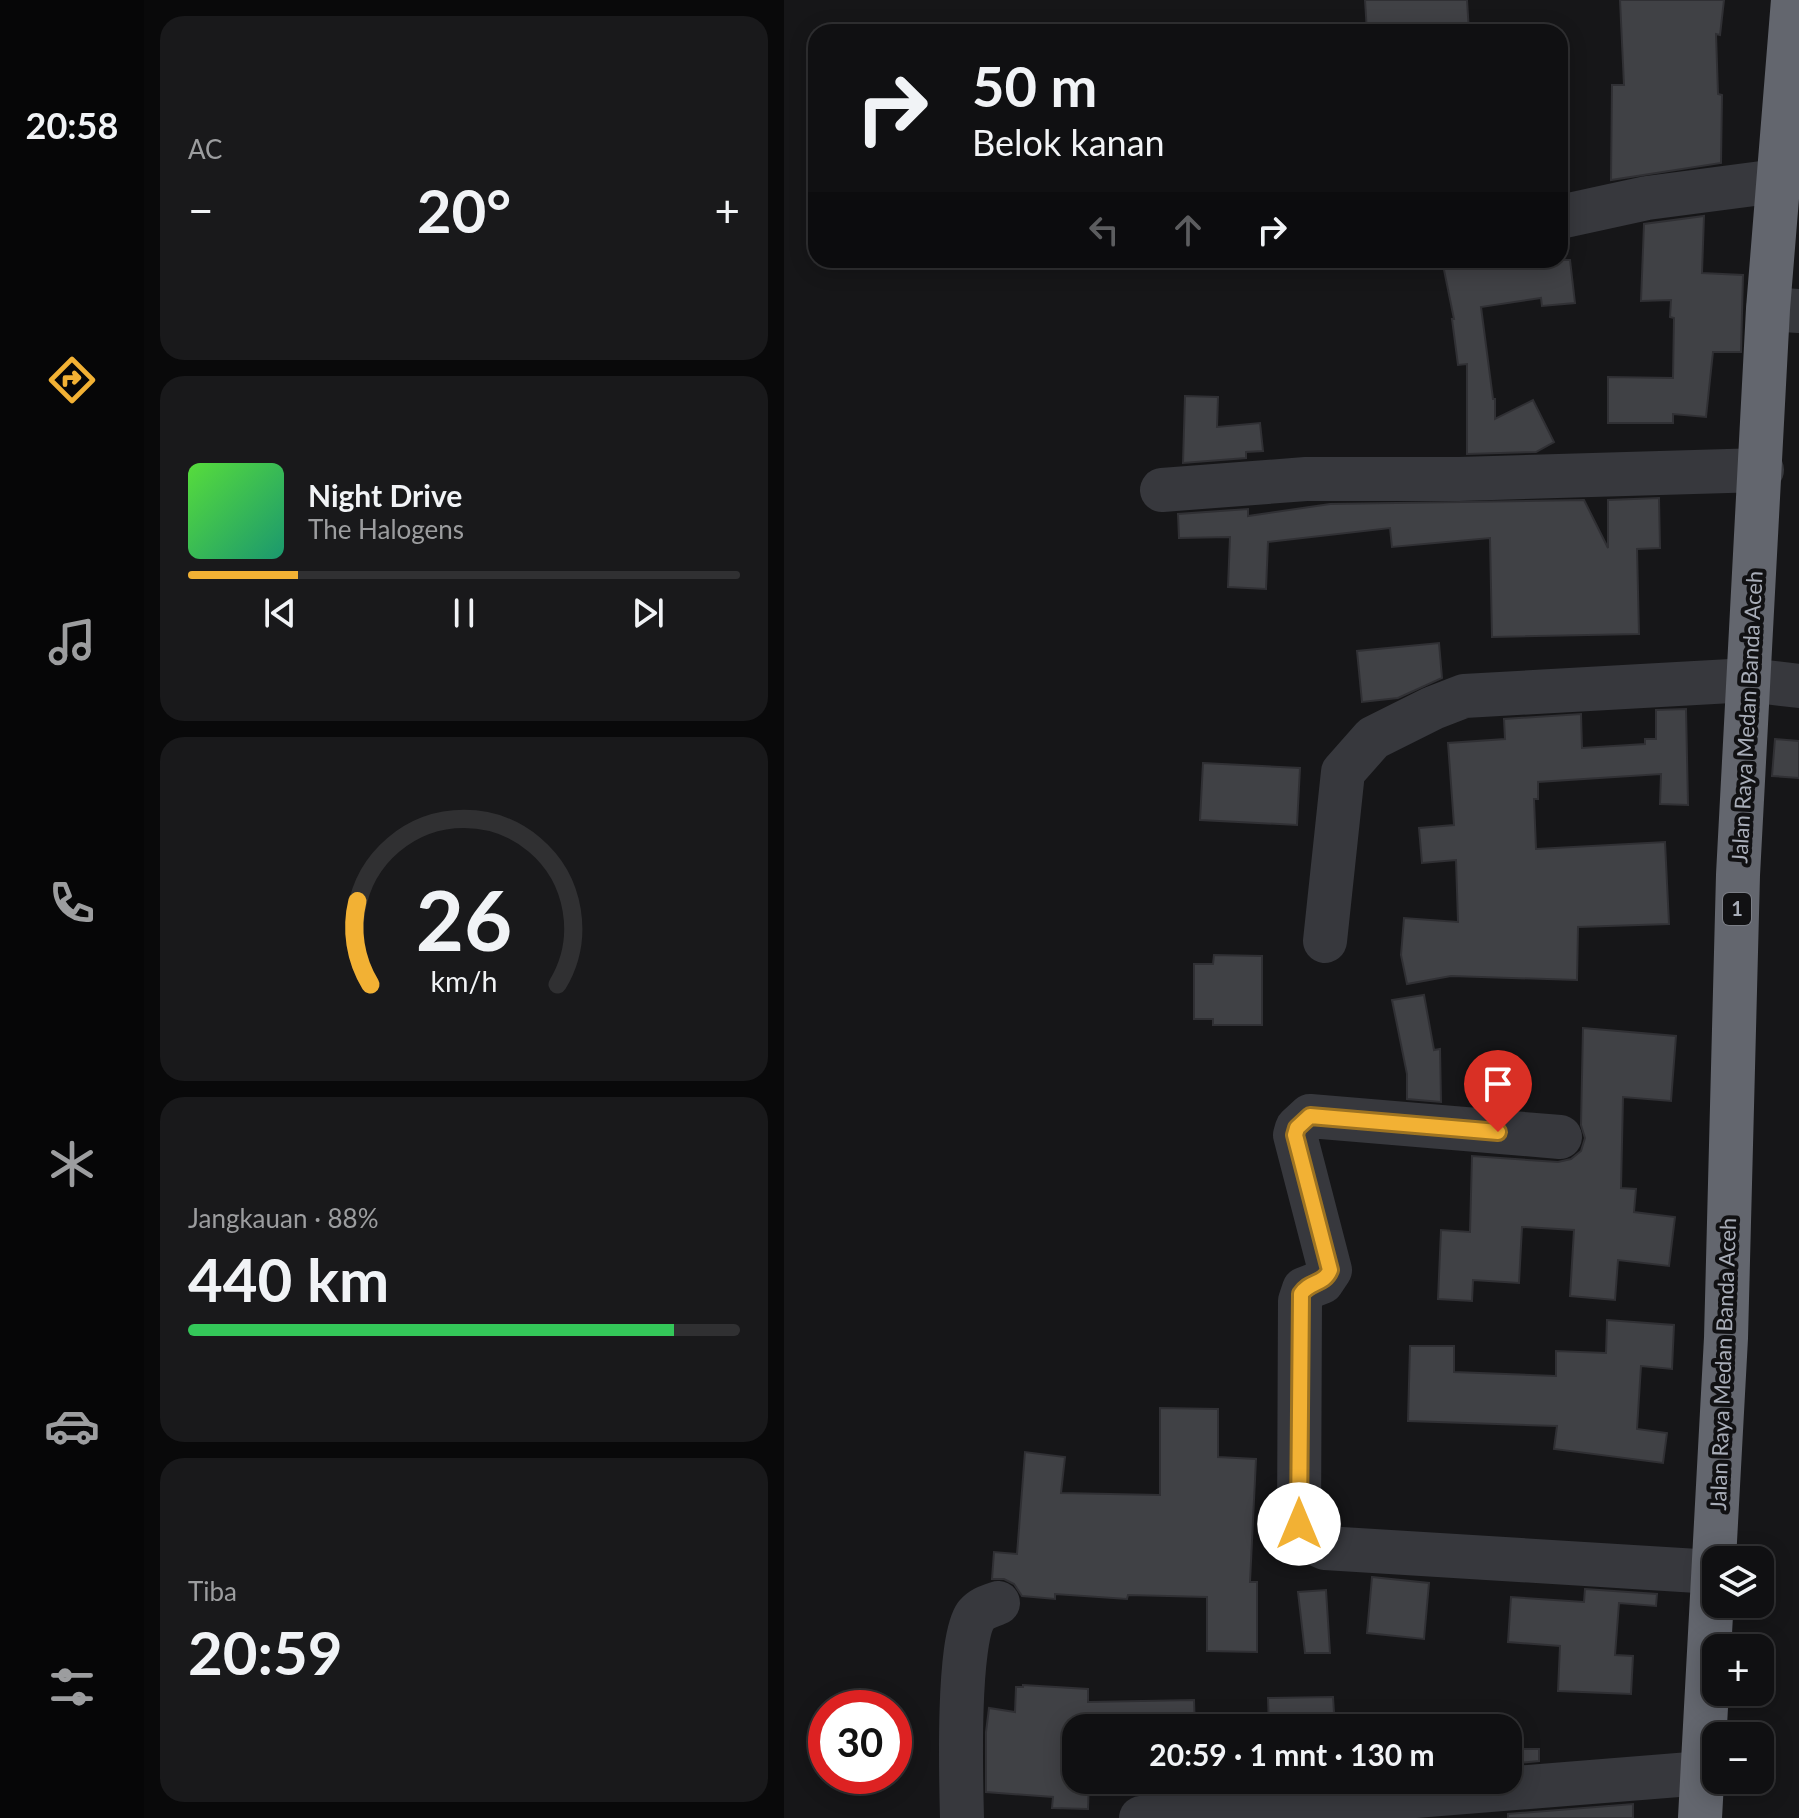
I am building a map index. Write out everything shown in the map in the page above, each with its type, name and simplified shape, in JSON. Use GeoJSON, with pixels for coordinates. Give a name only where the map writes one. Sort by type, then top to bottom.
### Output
{"type":"FeatureCollection","features":[{"type":"Feature","properties":{"kind":"highway","name":"Jalan Raya Medan Banda Aceh"},"geometry":{"type":"LineString","coordinates":[[1715,1546],[1726,1338],[1738,875],[1762,470],[1784,310],[1777,181],[1793,0]]}},
{"type":"Feature","properties":{"kind":"highway","name":"Jalan Raya Medan Banda Aceh"},"geometry":{"type":"LineString","coordinates":[[1706,1722],[1711,1618]]}},
{"type":"Feature","properties":{"kind":"highway","name":"Jalan Raya Medan Banda Aceh"},"geometry":{"type":"LineString","coordinates":[[1700,1818],[1702,1788]]}},
{"type":"Feature","properties":{"kind":"street"},"geometry":{"type":"LineString","coordinates":[[1568,215],[1647,198],[1777,181]]}},
{"type":"Feature","properties":{"kind":"street"},"geometry":{"type":"LineString","coordinates":[[1162,490],[1306,479],[1459,479],[1762,470]]}},
{"type":"Feature","properties":{"kind":"street"},"geometry":{"type":"LineString","coordinates":[[1325,941],[1343,772],[1373,738],[1464,696],[1749,680],[1799,686]]}},
{"type":"Feature","properties":{"kind":"street"},"geometry":{"type":"LineString","coordinates":[[1560,1137],[1310,1116],[1297,1128],[1295,1135],[1330,1270],[1322,1282],[1308,1286],[1301,1294],[1299,1524],[1304,1535],[1325,1548],[1702,1571]]}},
{"type":"Feature","properties":{"kind":"street"},"geometry":{"type":"LineString","coordinates":[[962,1818],[964,1663],[974,1618],[983,1608],[998,1603]]}},
{"type":"Feature","properties":{"kind":"street"},"geometry":{"type":"LineString","coordinates":[[1141,1818],[1702,1773]]}},
{"type":"Feature","properties":{"kind":"building"},"geometry":{"type":"Polygon","coordinates":[[[1365,0],[1467,0],[1468,24],[1366,24],[1365,0]]]}},
{"type":"Feature","properties":{"kind":"building"},"geometry":{"type":"Polygon","coordinates":[[[1620,0],[1724,0],[1720,35],[1716,34],[1718,94],[1722,95],[1721,163],[1611,180],[1612,85],[1624,85],[1620,0]]]}},
{"type":"Feature","properties":{"kind":"building"},"geometry":{"type":"Polygon","coordinates":[[[1704,216],[1702,273],[1743,275],[1741,352],[1713,352],[1706,417],[1673,414],[1673,423],[1608,423],[1608,377],[1673,378],[1674,318],[1670,317],[1671,300],[1641,301],[1644,224],[1704,216]]]}},
{"type":"Feature","properties":{"kind":"building"},"geometry":{"type":"Polygon","coordinates":[[[1570,260],[1575,303],[1542,306],[1541,298],[1481,307],[1495,399],[1495,419],[1533,400],[1554,442],[1536,452],[1467,454],[1467,364],[1458,365],[1454,319],[1444,268],[1568,268],[1570,260]]]}},
{"type":"Feature","properties":{"kind":"building"},"geometry":{"type":"Polygon","coordinates":[[[1185,396],[1218,397],[1217,427],[1260,423],[1263,451],[1246,452],[1246,458],[1183,463],[1185,396]]]}},
{"type":"Feature","properties":{"kind":"building"},"geometry":{"type":"Polygon","coordinates":[[[1659,498],[1660,548],[1637,549],[1639,634],[1492,637],[1490,538],[1392,547],[1390,528],[1268,542],[1266,589],[1228,587],[1230,537],[1179,538],[1178,514],[1248,509],[1248,516],[1330,504],[1584,500],[1608,548],[1608,500],[1659,498]]]}},
{"type":"Feature","properties":{"kind":"building"},"geometry":{"type":"Polygon","coordinates":[[[1439,643],[1442,678],[1398,698],[1362,702],[1357,651],[1439,643]]]}},
{"type":"Feature","properties":{"kind":"building"},"geometry":{"type":"Polygon","coordinates":[[[1686,709],[1688,805],[1660,804],[1661,774],[1538,782],[1538,799],[1534,799],[1536,849],[1665,842],[1669,924],[1578,927],[1577,980],[1451,976],[1407,984],[1401,955],[1404,918],[1458,922],[1456,860],[1422,863],[1419,828],[1454,825],[1448,743],[1505,739],[1504,719],[1581,714],[1582,748],[1645,744],[1645,739],[1656,739],[1656,710],[1686,709]]]}},
{"type":"Feature","properties":{"kind":"building"},"geometry":{"type":"Polygon","coordinates":[[[1775,739],[1799,741],[1799,778],[1772,776],[1775,739]]]}},
{"type":"Feature","properties":{"kind":"building"},"geometry":{"type":"Polygon","coordinates":[[[1203,763],[1300,768],[1297,825],[1200,820],[1203,763]]]}},
{"type":"Feature","properties":{"kind":"building"},"geometry":{"type":"Polygon","coordinates":[[[1214,955],[1262,956],[1262,1025],[1213,1025],[1213,1019],[1194,1019],[1194,964],[1213,964],[1214,955]]]}},
{"type":"Feature","properties":{"kind":"building"},"geometry":{"type":"Polygon","coordinates":[[[1424,995],[1434,1050],[1440,1049],[1441,1102],[1407,1099],[1407,1074],[1392,1000],[1424,995]]]}},
{"type":"Feature","properties":{"kind":"building"},"geometry":{"type":"Polygon","coordinates":[[[1583,1028],[1676,1036],[1671,1101],[1623,1097],[1621,1188],[1636,1189],[1634,1212],[1675,1217],[1669,1266],[1618,1260],[1615,1300],[1570,1296],[1574,1230],[1522,1227],[1519,1283],[1473,1280],[1472,1301],[1438,1299],[1441,1230],[1470,1232],[1472,1156],[1558,1162],[1571,1159],[1581,1151],[1585,1138],[1581,1125],[1583,1028]]]}},
{"type":"Feature","properties":{"kind":"building"},"geometry":{"type":"Polygon","coordinates":[[[1607,1320],[1674,1325],[1672,1369],[1641,1366],[1637,1429],[1667,1433],[1663,1463],[1554,1449],[1557,1426],[1408,1421],[1410,1346],[1454,1346],[1454,1372],[1556,1376],[1556,1351],[1606,1353],[1607,1320]]]}},
{"type":"Feature","properties":{"kind":"building"},"geometry":{"type":"Polygon","coordinates":[[[1160,1408],[1218,1409],[1218,1457],[1256,1459],[1250,1582],[1257,1582],[1257,1652],[1207,1651],[1207,1597],[1128,1595],[1127,1599],[1055,1594],[1055,1599],[1022,1596],[1014,1584],[1004,1579],[992,1579],[994,1552],[1017,1554],[1025,1452],[1065,1457],[1061,1493],[1160,1495],[1160,1408]]]}},
{"type":"Feature","properties":{"kind":"building"},"geometry":{"type":"Polygon","coordinates":[[[1372,1577],[1429,1583],[1424,1639],[1367,1633],[1372,1577]]]}},
{"type":"Feature","properties":{"kind":"building"},"geometry":{"type":"Polygon","coordinates":[[[1585,1589],[1657,1594],[1656,1606],[1619,1603],[1615,1655],[1633,1656],[1631,1694],[1558,1691],[1560,1646],[1508,1642],[1511,1597],[1584,1602],[1585,1589]]]}},
{"type":"Feature","properties":{"kind":"building"},"geometry":{"type":"Polygon","coordinates":[[[1326,1590],[1330,1653],[1305,1653],[1298,1592],[1326,1590]]]}},
{"type":"Feature","properties":{"kind":"building"},"geometry":{"type":"Polygon","coordinates":[[[1016,1687],[1088,1689],[1088,1702],[1194,1700],[1194,1714],[1062,1714],[1062,1794],[1089,1794],[1088,1809],[1052,1808],[1053,1797],[986,1792],[989,1708],[1015,1712],[1016,1687]]]}},
{"type":"Feature","properties":{"kind":"building"},"geometry":{"type":"Polygon","coordinates":[[[1333,1697],[1334,1714],[1269,1714],[1268,1698],[1333,1697]]]}},
{"type":"Feature","properties":{"kind":"building"},"geometry":{"type":"Polygon","coordinates":[[[1522,1749],[1539,1749],[1539,1761],[1522,1763],[1522,1749]]]}},
{"type":"Feature","properties":{"kind":"building"},"geometry":{"type":"Polygon","coordinates":[[[1633,1804],[1633,1818],[1508,1818],[1508,1814],[1633,1804]]]}},
{"type":"Feature","properties":{"kind":"route"},"geometry":{"type":"LineString","coordinates":[[1299,1524],[1300,1301],[1304,1289],[1322,1282],[1330,1270],[1295,1135],[1297,1128],[1310,1116],[1498,1132]]}}]}
